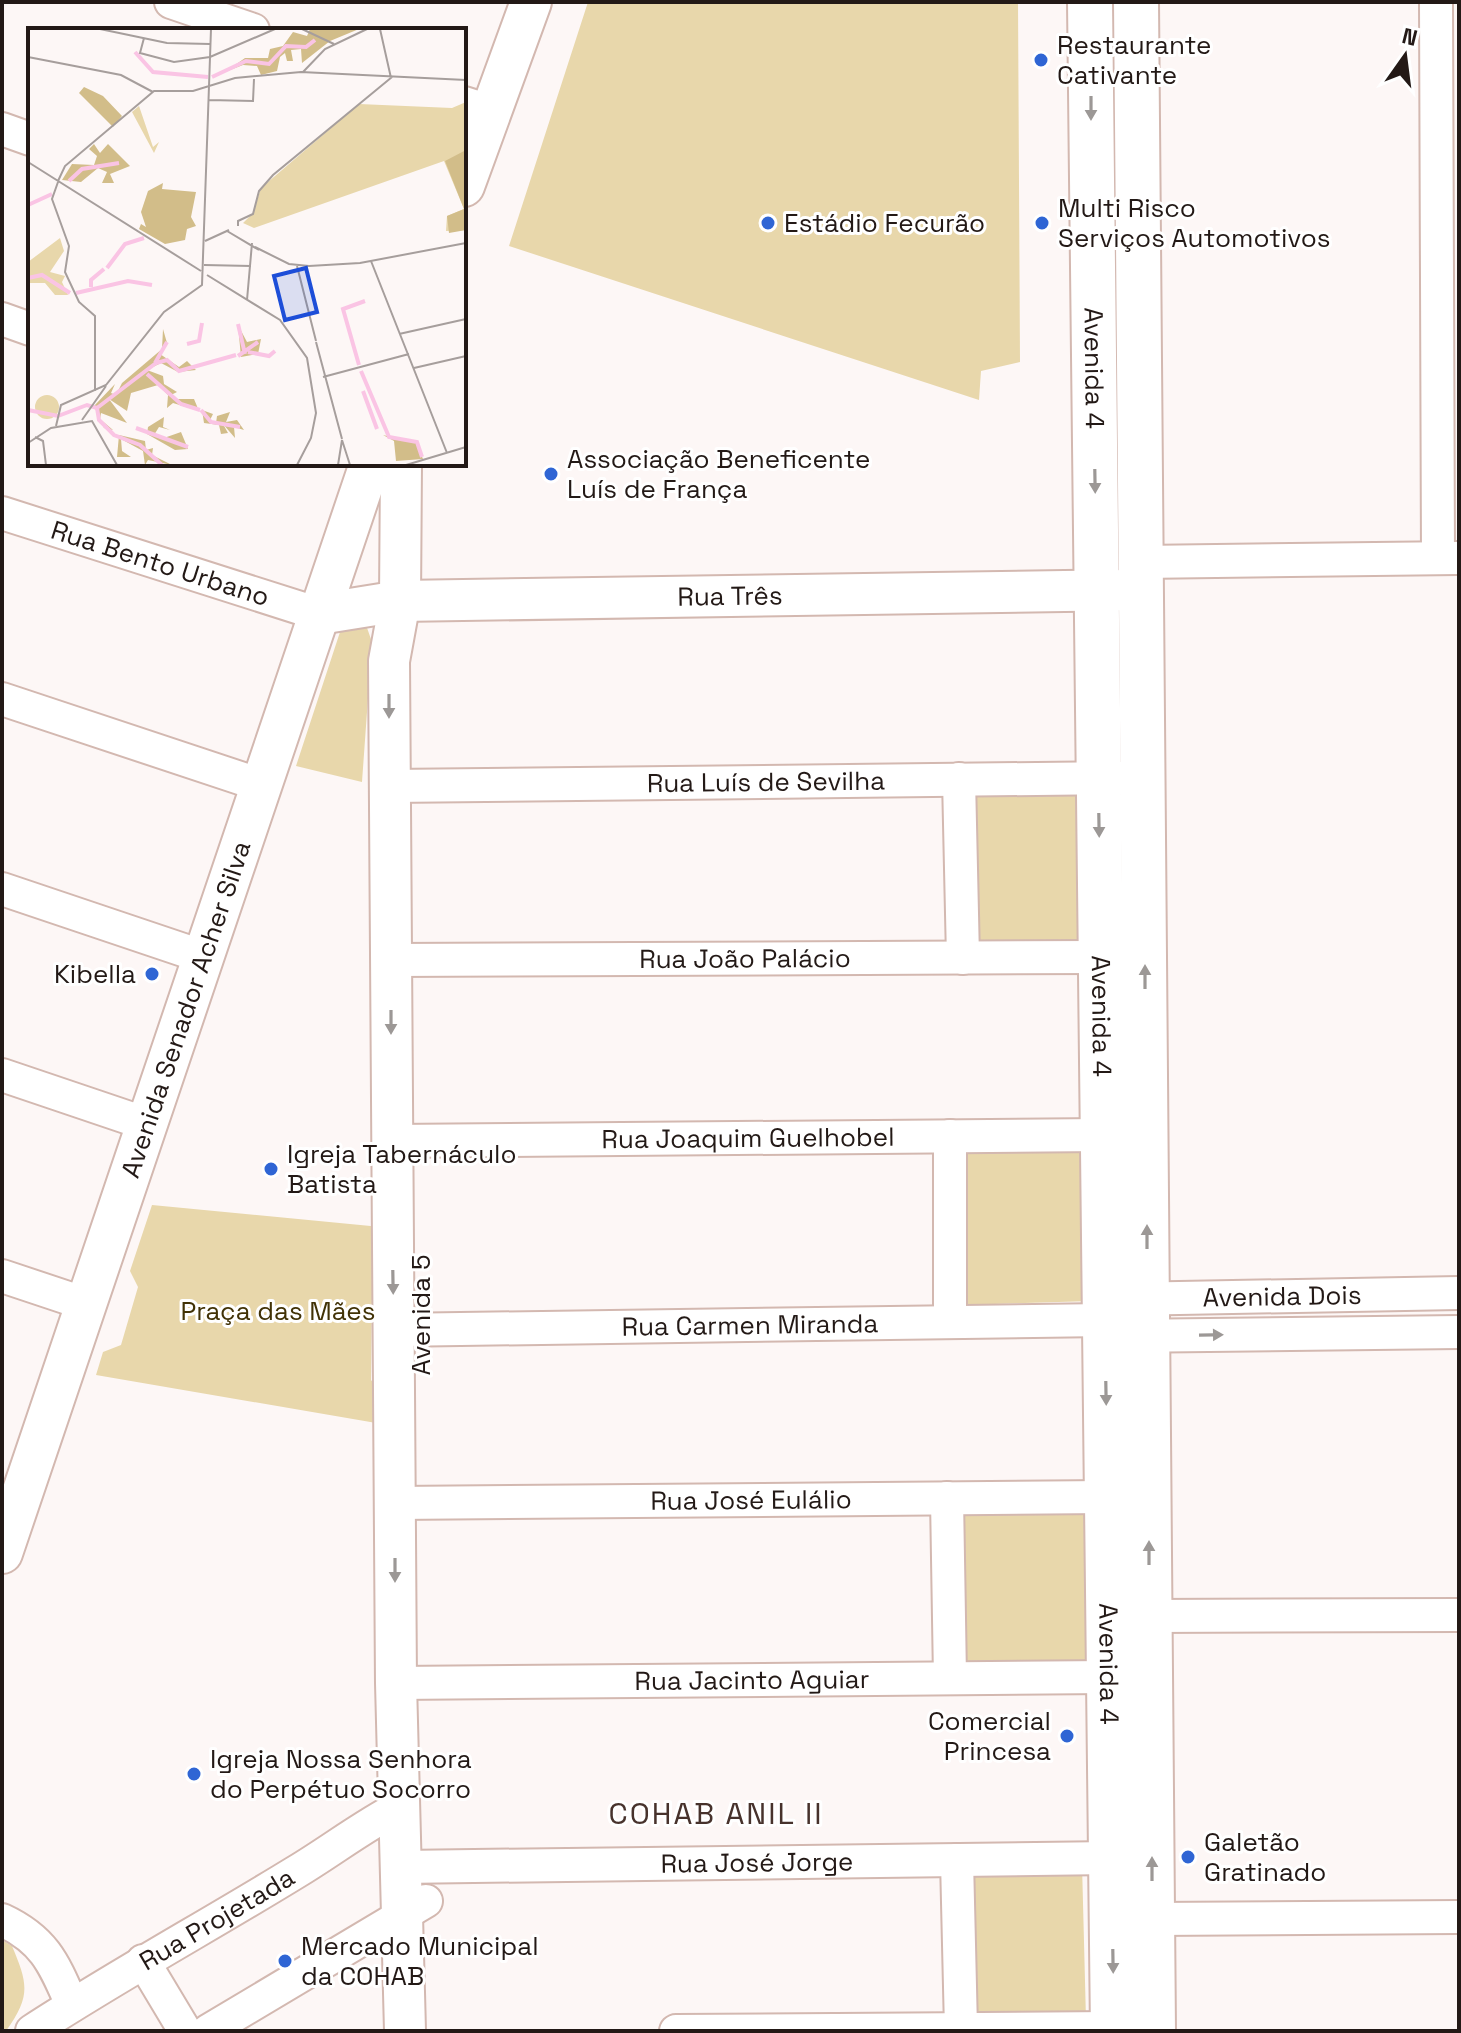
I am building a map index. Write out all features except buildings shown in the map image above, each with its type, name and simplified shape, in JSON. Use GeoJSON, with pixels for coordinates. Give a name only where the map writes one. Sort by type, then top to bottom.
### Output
{"type":"FeatureCollection","features":[{"type":"Feature","properties":{"kind":"main road","name":"Avenida 4"},"geometry":{"type":"LineString","coordinates":[[1090,2],[1103,1135],[1150,1616],[1131,1758],[1112,1858],[1127,2030]]}},
{"type":"Feature","properties":{"kind":"main road","name":"Avenida 4"},"geometry":{"type":"LineString","coordinates":[[1127,2030],[1153,1919],[1131,1758],[1109,1677],[1107,1497],[1122,1318],[1143,777],[1136,2]]}},
{"type":"Feature","properties":{"kind":"main road"},"geometry":{"type":"LineString","coordinates":[[1092,235],[1138,235]]}},
{"type":"Feature","properties":{"kind":"street"},"geometry":{"type":"LineString","coordinates":[[171,2],[247,28]]}},
{"type":"Feature","properties":{"kind":"street"},"geometry":{"type":"LineString","coordinates":[[466,174],[477,107],[517,2]]}},
{"type":"Feature","properties":{"kind":"street"},"geometry":{"type":"LineString","coordinates":[[477,107],[531,2]]}},
{"type":"Feature","properties":{"kind":"street"},"geometry":{"type":"LineString","coordinates":[[1141,576],[1448,558],[1448,258],[1436,2]]}},
{"type":"Feature","properties":{"kind":"street"},"geometry":{"type":"LineString","coordinates":[[2,129],[28,138]]}},
{"type":"Feature","properties":{"kind":"street"},"geometry":{"type":"LineString","coordinates":[[2,319],[28,328]]}},
{"type":"Feature","properties":{"kind":"street","name":"Avenida Senador Acher Silva"},"geometry":{"type":"LineString","coordinates":[[2,1553],[369,466]]}},
{"type":"Feature","properties":{"kind":"street","name":"Avenida 5"},"geometry":{"type":"LineString","coordinates":[[401,466],[400,601],[416,666],[403,785],[414,1888],[405,2031]]}},
{"type":"Feature","properties":{"kind":"street","name":"Rua Bento Urbano"},"geometry":{"type":"LineString","coordinates":[[2,513],[319,614]]}},
{"type":"Feature","properties":{"kind":"street","name":"Rua Três"},"geometry":{"type":"LineString","coordinates":[[319,614],[400,601],[1096,590],[1141,576]]}},
{"type":"Feature","properties":{"kind":"street"},"geometry":{"type":"LineString","coordinates":[[2,699],[261,785]]}},
{"type":"Feature","properties":{"kind":"street","name":"Rua Luís de Sevilha"},"geometry":{"type":"LineString","coordinates":[[403,785],[1143,777]]}},
{"type":"Feature","properties":{"kind":"street"},"geometry":{"type":"LineString","coordinates":[[959,779],[963,958]]}},
{"type":"Feature","properties":{"kind":"street"},"geometry":{"type":"LineString","coordinates":[[2,889],[204,957]]}},
{"type":"Feature","properties":{"kind":"street","name":"Rua João Palácio"},"geometry":{"type":"LineString","coordinates":[[404,959],[1100,957]]}},
{"type":"Feature","properties":{"kind":"street"},"geometry":{"type":"LineString","coordinates":[[2,1075],[147,1124]]}},
{"type":"Feature","properties":{"kind":"street","name":"Rua Joaquim Guelhobel"},"geometry":{"type":"LineString","coordinates":[[406,1140],[1103,1135]]}},
{"type":"Feature","properties":{"kind":"street"},"geometry":{"type":"LineString","coordinates":[[950,1136],[950,1322]]}},
{"type":"Feature","properties":{"kind":"street"},"geometry":{"type":"LineString","coordinates":[[2,1276],[86,1304]]}},
{"type":"Feature","properties":{"kind":"street","name":"Avenida Dois"},"geometry":{"type":"LineString","coordinates":[[1122,1318],[1459,1293]]}},
{"type":"Feature","properties":{"kind":"street","name":"Avenida Dois"},"geometry":{"type":"LineString","coordinates":[[1122,1318],[1459,1332]]}},
{"type":"Feature","properties":{"kind":"street","name":"Rua Carmen Miranda"},"geometry":{"type":"LineString","coordinates":[[407,1330],[1122,1318]]}},
{"type":"Feature","properties":{"kind":"street","name":"Rua José Eulálio"},"geometry":{"type":"LineString","coordinates":[[409,1503],[1107,1497]]}},
{"type":"Feature","properties":{"kind":"street"},"geometry":{"type":"LineString","coordinates":[[947,1498],[950,1678]]}},
{"type":"Feature","properties":{"kind":"street"},"geometry":{"type":"LineString","coordinates":[[1150,1616],[1459,1615]]}},
{"type":"Feature","properties":{"kind":"street","name":"Rua Jacinto Aguiar"},"geometry":{"type":"LineString","coordinates":[[410,1683],[1109,1677]]}},
{"type":"Feature","properties":{"kind":"street","name":"Avenida 5"},"geometry":{"type":"LineString","coordinates":[[410,1683],[400,1807],[414,1888],[428,2031]]}},
{"type":"Feature","properties":{"kind":"street","name":"Rua Projetada"},"geometry":{"type":"LineString","coordinates":[[32,2031],[400,1807]]}},
{"type":"Feature","properties":{"kind":"street","name":"Rua José Jorge"},"geometry":{"type":"LineString","coordinates":[[414,1888],[957,1860],[1112,1858]]}},
{"type":"Feature","properties":{"kind":"street"},"geometry":{"type":"LineString","coordinates":[[957,1860],[961,2029]]}},
{"type":"Feature","properties":{"kind":"street"},"geometry":{"type":"LineString","coordinates":[[208,2031],[414,1888]]}},
{"type":"Feature","properties":{"kind":"street"},"geometry":{"type":"LineString","coordinates":[[1153,1919],[1459,1917]]}},
{"type":"Feature","properties":{"kind":"street"},"geometry":{"type":"LineString","coordinates":[[2,1920],[21,1929],[40,1944],[54,1963],[72,2005]]}},
{"type":"Feature","properties":{"kind":"street"},"geometry":{"type":"LineString","coordinates":[[143,1961],[185,2031]]}},
{"type":"Feature","properties":{"kind":"street"},"geometry":{"type":"LineString","coordinates":[[676,2031],[1127,2030]]}},
{"type":"Feature","properties":{"kind":"green space","name":"Estádio Fecurão"},"geometry":{"type":"Polygon","coordinates":[[[588,2],[1018,2],[1020,362],[981,371],[979,400],[509,246],[588,2]]]}},
{"type":"Feature","properties":{"kind":"green space"},"geometry":{"type":"Polygon","coordinates":[[[354,623],[366,625],[372,642],[362,782],[296,766],[340,632],[354,623]]]}},
{"type":"Feature","properties":{"kind":"green space"},"geometry":{"type":"Polygon","coordinates":[[[1091,786],[1095,941],[980,944],[976,789],[1091,786]]]}},
{"type":"Feature","properties":{"kind":"green space"},"geometry":{"type":"Polygon","coordinates":[[[960,1150],[1092,1150],[1092,1301],[962,1305],[960,1150]]]}},
{"type":"Feature","properties":{"kind":"green space","name":"Praça das Mães"},"geometry":{"type":"Polygon","coordinates":[[[152,1205],[381,1227],[383,1284],[372,1293],[371,1380],[381,1393],[382,1424],[96,1375],[103,1352],[121,1345],[138,1287],[130,1271],[152,1205]]]}},
{"type":"Feature","properties":{"kind":"green space"},"geometry":{"type":"Polygon","coordinates":[[[1093,1508],[1093,1661],[964,1662],[964,1509],[1093,1508]]]}},
{"type":"Feature","properties":{"kind":"green space"},"geometry":{"type":"Polygon","coordinates":[[[966,1862],[1082,1864],[1086,2020],[973,2019],[966,1862]]]}},
{"type":"Feature","properties":{"kind":"green space"},"geometry":{"type":"Polygon","coordinates":[[[2,1940],[12,1946],[24,1980],[20,2008],[6,2031],[2,2031],[2,1940]]]}},
{"type":"Feature","properties":{"kind":"place","name":"Restaurante Cativante"},"geometry":{"type":"Point","coordinates":[1041,60]}},
{"type":"Feature","properties":{"kind":"place","name":"Estádio Fecurão"},"geometry":{"type":"Point","coordinates":[768,223]}},
{"type":"Feature","properties":{"kind":"place","name":"Multi Risco Serviços Automotivos"},"geometry":{"type":"Point","coordinates":[1042,223]}},
{"type":"Feature","properties":{"kind":"place","name":"Associação Beneficente Luís de França"},"geometry":{"type":"Point","coordinates":[551,474]}},
{"type":"Feature","properties":{"kind":"place","name":"Kibella"},"geometry":{"type":"Point","coordinates":[152,974]}},
{"type":"Feature","properties":{"kind":"place","name":"Igreja Tabernáculo Batista"},"geometry":{"type":"Point","coordinates":[271,1169]}},
{"type":"Feature","properties":{"kind":"place","name":"Comercial Princesa"},"geometry":{"type":"Point","coordinates":[1067,1736]}},
{"type":"Feature","properties":{"kind":"place","name":"Igreja Nossa Senhora do Perpétuo Socorro"},"geometry":{"type":"Point","coordinates":[194,1774]}},
{"type":"Feature","properties":{"kind":"place","name":"Galetão Gratinado"},"geometry":{"type":"Point","coordinates":[1188,1857]}},
{"type":"Feature","properties":{"kind":"place","name":"Mercado Municipal da COHAB"},"geometry":{"type":"Point","coordinates":[285,1961]}},
{"type":"Feature","properties":{"kind":"district","name":"COHAB ANIL II"},"geometry":{"type":"Point","coordinates":[716,1814]}}]}
